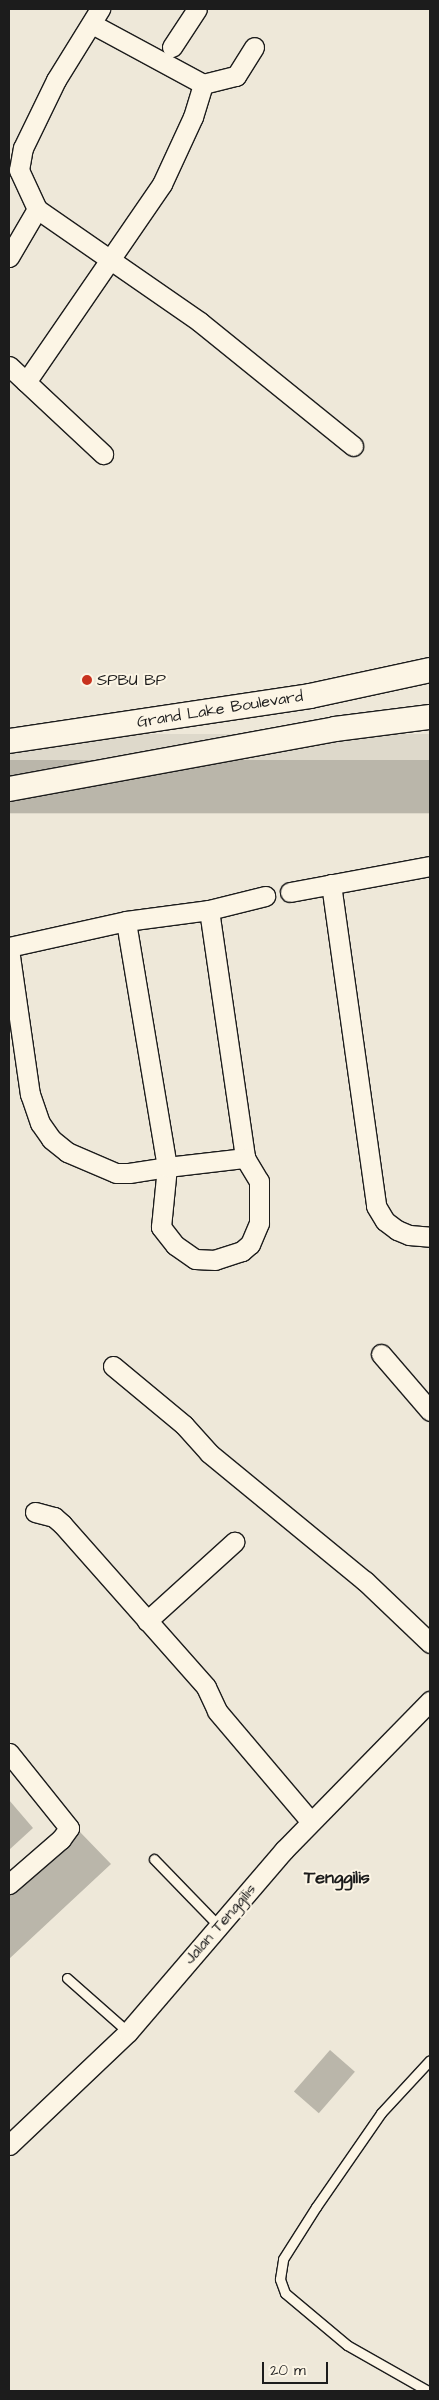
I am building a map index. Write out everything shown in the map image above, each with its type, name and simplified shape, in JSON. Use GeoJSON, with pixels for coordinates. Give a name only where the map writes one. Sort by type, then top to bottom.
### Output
{"type":"FeatureCollection","features":[{"type":"Feature","properties":{"kind":"street"},"geometry":{"type":"LineString","coordinates":[[172,47],[197,9]]}},
{"type":"Feature","properties":{"kind":"street"},"geometry":{"type":"LineString","coordinates":[[254,47],[236,76],[203,84],[96,16],[56,80],[18,161],[18,170],[37,209],[200,322],[353,446]]}},
{"type":"Feature","properties":{"kind":"street"},"geometry":{"type":"LineString","coordinates":[[26,382],[112,260],[162,184],[193,117],[203,84]]}},
{"type":"Feature","properties":{"kind":"street"},"geometry":{"type":"LineString","coordinates":[[9,257],[37,209]]}},
{"type":"Feature","properties":{"kind":"street"},"geometry":{"type":"LineString","coordinates":[[9,366],[103,454]]}},
{"type":"Feature","properties":{"kind":"street","name":"Grand Lake Boulevard"},"geometry":{"type":"LineString","coordinates":[[9,741],[310,696],[430,670]]}},
{"type":"Feature","properties":{"kind":"street"},"geometry":{"type":"LineString","coordinates":[[9,789],[335,729],[430,716]]}},
{"type":"Feature","properties":{"kind":"street"},"geometry":{"type":"LineString","coordinates":[[290,892],[430,866]]}},
{"type":"Feature","properties":{"kind":"street"},"geometry":{"type":"LineString","coordinates":[[331,884],[376,1206],[385,1221],[397,1230],[409,1235],[430,1237]]}},
{"type":"Feature","properties":{"kind":"street"},"geometry":{"type":"LineString","coordinates":[[245,1158],[116,1173],[67,1152],[51,1139],[40,1123],[17,1047],[9,948],[126,921],[209,910],[265,896]]}},
{"type":"Feature","properties":{"kind":"street"},"geometry":{"type":"LineString","coordinates":[[126,921],[167,1166],[161,1227],[175,1245],[195,1259],[215,1260],[242,1251],[250,1244],[259,1223],[259,1181],[245,1158],[209,910]]}},
{"type":"Feature","properties":{"kind":"street"},"geometry":{"type":"LineString","coordinates":[[381,1354],[430,1411]]}},
{"type":"Feature","properties":{"kind":"street"},"geometry":{"type":"LineString","coordinates":[[113,1366],[184,1425],[208,1453],[365,1581],[430,1643]]}},
{"type":"Feature","properties":{"kind":"street"},"geometry":{"type":"LineString","coordinates":[[35,1512],[54,1517],[62,1524],[206,1687],[217,1711],[311,1822]]}},
{"type":"Feature","properties":{"kind":"street"},"geometry":{"type":"LineString","coordinates":[[147,1621],[234,1542]]}},
{"type":"Feature","properties":{"kind":"street","name":"Jalan Tenggilis"},"geometry":{"type":"LineString","coordinates":[[9,2145],[128,2032],[311,1822],[430,1701]]}},
{"type":"Feature","properties":{"kind":"street"},"geometry":{"type":"LineString","coordinates":[[9,1753],[69,1828],[61,1839],[9,1884]]}},
{"type":"Feature","properties":{"kind":"lane"},"geometry":{"type":"LineString","coordinates":[[154,1859],[219,1926]]}},
{"type":"Feature","properties":{"kind":"lane"},"geometry":{"type":"LineString","coordinates":[[66,1978],[128,2032]]}},
{"type":"Feature","properties":{"kind":"lane"},"geometry":{"type":"LineString","coordinates":[[428,2391],[346,2345],[285,2293],[280,2279],[283,2259],[316,2207],[381,2113],[430,2060]]}},
{"type":"Feature","properties":{"kind":"shaded area"},"geometry":{"type":"Polygon","coordinates":[[[9,734],[430,734],[430,814],[9,814],[9,734]]]}},
{"type":"Feature","properties":{"kind":"building"},"geometry":{"type":"Polygon","coordinates":[[[9,760],[430,760],[430,813],[9,813],[9,760]]]}},
{"type":"Feature","properties":{"kind":"building"},"geometry":{"type":"Polygon","coordinates":[[[9,1800],[33,1828],[9,1850],[9,1800]]]}},
{"type":"Feature","properties":{"kind":"building"},"geometry":{"type":"Polygon","coordinates":[[[79,1831],[111,1864],[9,1959],[9,1896],[68,1848],[79,1831]]]}},
{"type":"Feature","properties":{"kind":"building"},"geometry":{"type":"Polygon","coordinates":[[[330,2050],[355,2072],[319,2113],[294,2092],[330,2050]]]}},
{"type":"Feature","properties":{"kind":"place","name":"SPBU BP"},"geometry":{"type":"Point","coordinates":[87,680]}},
{"type":"Feature","properties":{"kind":"district","name":"Tenggilis"},"geometry":{"type":"Point","coordinates":[337,1878]}}]}
